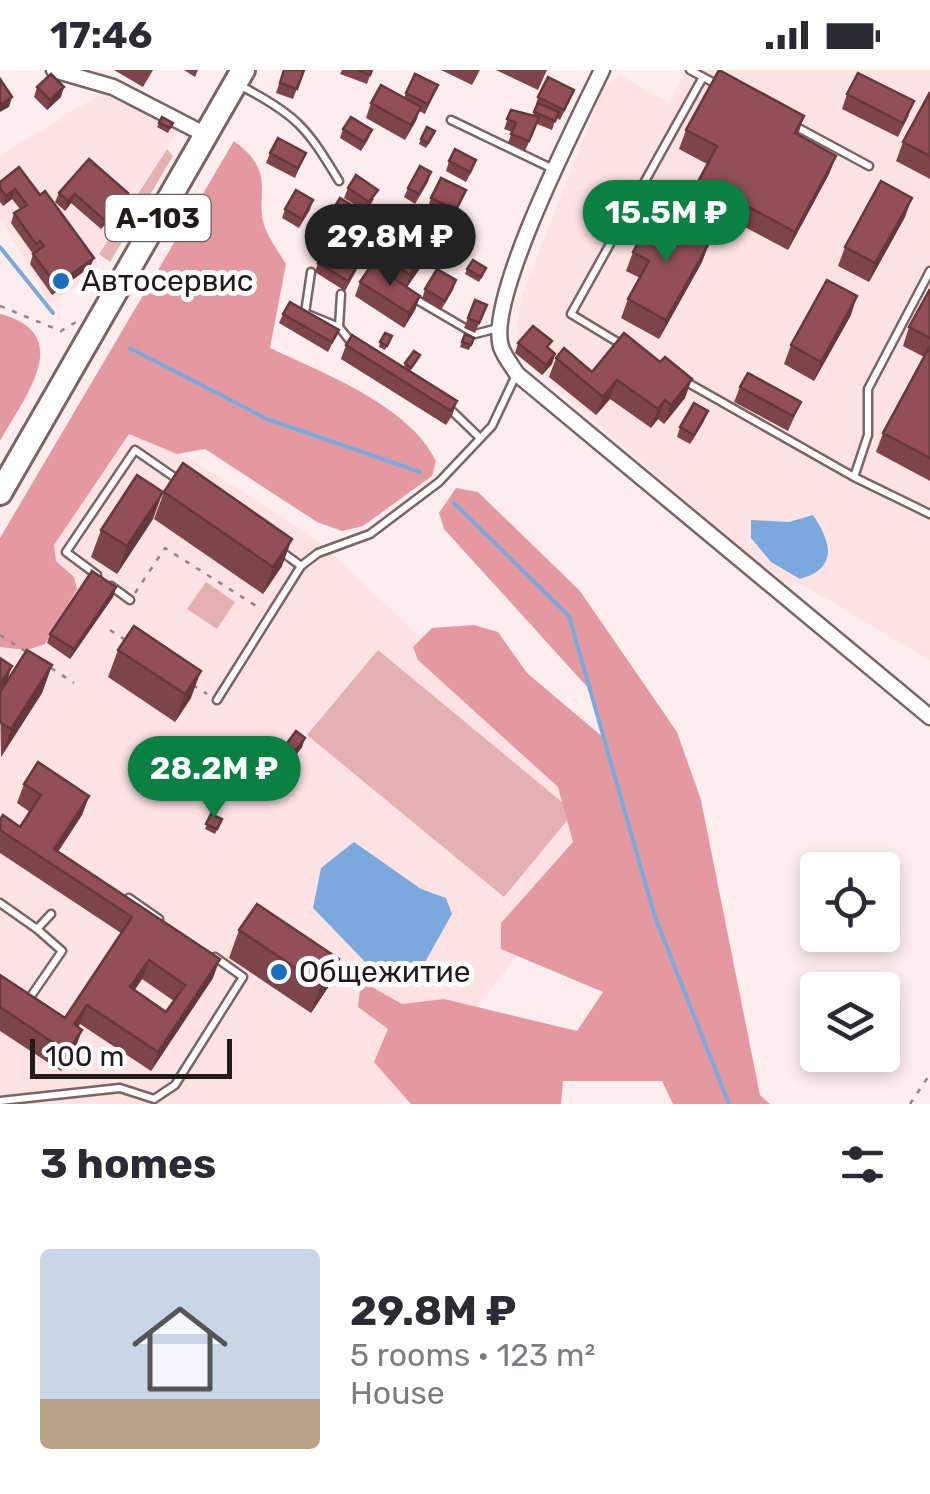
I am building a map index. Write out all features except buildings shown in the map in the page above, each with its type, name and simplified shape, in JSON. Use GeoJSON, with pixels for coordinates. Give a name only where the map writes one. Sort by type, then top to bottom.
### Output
{"type":"FeatureCollection","features":[{"type":"Feature","properties":{"kind":"main road","name":"А-103"},"geometry":{"type":"LineString","coordinates":[[0,493],[240,77]]}},
{"type":"Feature","properties":{"kind":"street"},"geometry":{"type":"LineString","coordinates":[[54,70],[113,87],[206,135]]}},
{"type":"Feature","properties":{"kind":"street"},"geometry":{"type":"LineString","coordinates":[[602,70],[554,170],[499,327],[501,347],[517,374],[930,717]]}},
{"type":"Feature","properties":{"kind":"lane"},"geometry":{"type":"LineString","coordinates":[[690,70],[720,86]]}},
{"type":"Feature","properties":{"kind":"lane"},"geometry":{"type":"LineString","coordinates":[[240,77],[306,128],[339,181]]}},
{"type":"Feature","properties":{"kind":"lane"},"geometry":{"type":"LineString","coordinates":[[636,353],[571,314],[704,77]]}},
{"type":"Feature","properties":{"kind":"lane"},"geometry":{"type":"LineString","coordinates":[[451,120],[554,170]]}},
{"type":"Feature","properties":{"kind":"lane"},"geometry":{"type":"LineString","coordinates":[[786,122],[869,166]]}},
{"type":"Feature","properties":{"kind":"lane"},"geometry":{"type":"LineString","coordinates":[[854,476],[868,435],[868,388],[930,271]]}},
{"type":"Feature","properties":{"kind":"lane"},"geometry":{"type":"LineString","coordinates":[[310,272],[305,313],[338,327],[348,343],[364,352]]}},
{"type":"Feature","properties":{"kind":"lane"},"geometry":{"type":"LineString","coordinates":[[400,289],[474,334],[499,327]]}},
{"type":"Feature","properties":{"kind":"lane"},"geometry":{"type":"LineString","coordinates":[[338,327],[341,294]]}},
{"type":"Feature","properties":{"kind":"lane"},"geometry":{"type":"LineString","coordinates":[[669,372],[930,514]]}},
{"type":"Feature","properties":{"kind":"lane"},"geometry":{"type":"LineString","coordinates":[[217,700],[301,566],[318,553],[370,534],[439,482],[492,426],[517,374]]}},
{"type":"Feature","properties":{"kind":"lane"},"geometry":{"type":"LineString","coordinates":[[442,400],[480,438]]}},
{"type":"Feature","properties":{"kind":"lane"},"geometry":{"type":"LineString","coordinates":[[130,600],[66,552],[135,450],[180,482]]}},
{"type":"Feature","properties":{"kind":"lane"},"geometry":{"type":"LineString","coordinates":[[271,545],[301,566]]}},
{"type":"Feature","properties":{"kind":"lane"},"geometry":{"type":"LineString","coordinates":[[129,898],[162,920]]}},
{"type":"Feature","properties":{"kind":"lane"},"geometry":{"type":"LineString","coordinates":[[0,903],[62,951],[30,1000],[15,995]]}},
{"type":"Feature","properties":{"kind":"lane"},"geometry":{"type":"LineString","coordinates":[[38,929],[51,914]]}},
{"type":"Feature","properties":{"kind":"lane"},"geometry":{"type":"LineString","coordinates":[[0,1101],[120,1088],[154,1099],[175,1085],[243,977],[210,954]]}},
{"type":"Feature","properties":{"kind":"path"},"geometry":{"type":"LineString","coordinates":[[0,306],[61,331],[78,321]]}},
{"type":"Feature","properties":{"kind":"path"},"geometry":{"type":"LineString","coordinates":[[130,600],[165,548],[270,615]]}},
{"type":"Feature","properties":{"kind":"path"},"geometry":{"type":"LineString","coordinates":[[110,630],[125,640]]}},
{"type":"Feature","properties":{"kind":"path"},"geometry":{"type":"LineString","coordinates":[[0,635],[30,654]]}},
{"type":"Feature","properties":{"kind":"path"},"geometry":{"type":"LineString","coordinates":[[44,664],[74,683]]}},
{"type":"Feature","properties":{"kind":"path"},"geometry":{"type":"LineString","coordinates":[[186,680],[217,700]]}},
{"type":"Feature","properties":{"kind":"path"},"geometry":{"type":"LineString","coordinates":[[910,1104],[930,1074]]}},
{"type":"Feature","properties":{"kind":"shaded area"},"geometry":{"type":"Polygon","coordinates":[[[687,70],[930,70],[930,660],[800,583],[785,586],[515,353],[521,298],[604,87],[619,74],[669,103],[687,70]]]}},
{"type":"Feature","properties":{"kind":"shaded area"},"geometry":{"type":"Polygon","coordinates":[[[102,93],[179,129],[97,254],[97,272],[50,304],[0,217],[0,156],[102,93]]]}},
{"type":"Feature","properties":{"kind":"shaded area"},"geometry":{"type":"Polygon","coordinates":[[[234,141],[256,164],[262,185],[265,228],[286,264],[270,348],[363,393],[407,424],[436,461],[432,476],[363,526],[342,531],[317,522],[205,449],[177,454],[129,434],[54,545],[56,561],[74,577],[77,589],[45,644],[27,650],[0,647],[0,538],[234,141]]]}},
{"type":"Feature","properties":{"kind":"shaded area"},"geometry":{"type":"Polygon","coordinates":[[[167,149],[173,156],[110,262],[99,254],[167,149]]]}},
{"type":"Feature","properties":{"kind":"shaded area"},"geometry":{"type":"Polygon","coordinates":[[[0,314],[23,323],[36,336],[40,351],[31,387],[0,441],[0,314]]]}},
{"type":"Feature","properties":{"kind":"shaded area"},"geometry":{"type":"Polygon","coordinates":[[[115,411],[319,541],[619,827],[400,1104],[0,1104],[0,583],[115,411]]]}},
{"type":"Feature","properties":{"kind":"shaded area"},"geometry":{"type":"Polygon","coordinates":[[[456,488],[478,492],[580,591],[677,732],[701,800],[760,1095],[770,1104],[673,1104],[662,1081],[563,1081],[561,1104],[411,1104],[374,1062],[388,1029],[358,1007],[361,981],[402,1004],[444,999],[577,1031],[603,992],[501,949],[501,923],[573,842],[558,787],[418,660],[413,647],[432,628],[474,625],[498,632],[527,673],[604,738],[589,689],[444,529],[439,513],[456,488]]]}},
{"type":"Feature","properties":{"kind":"shaded area"},"geometry":{"type":"Polygon","coordinates":[[[206,582],[235,602],[217,629],[187,609],[206,582]]]}},
{"type":"Feature","properties":{"kind":"shaded area"},"geometry":{"type":"Polygon","coordinates":[[[378,650],[574,812],[504,897],[307,735],[378,650]]]}},
{"type":"Feature","properties":{"kind":"water"},"geometry":{"type":"Polygon","coordinates":[[[813,515],[824,534],[828,552],[821,568],[800,579],[771,562],[751,538],[751,520],[789,522],[813,515]]]}},
{"type":"Feature","properties":{"kind":"water"},"geometry":{"type":"Polygon","coordinates":[[[354,842],[421,889],[446,898],[452,914],[425,962],[398,980],[372,969],[313,908],[321,868],[354,842]]]}},
{"type":"Feature","properties":{"kind":"waterway"},"geometry":{"type":"LineString","coordinates":[[0,247],[53,313]]}},
{"type":"Feature","properties":{"kind":"waterway"},"geometry":{"type":"LineString","coordinates":[[130,348],[267,419],[420,472]]}},
{"type":"Feature","properties":{"kind":"waterway"},"geometry":{"type":"LineString","coordinates":[[454,503],[569,616],[655,917],[729,1104]]}},
{"type":"Feature","properties":{"kind":"place","name":"Автосервис"},"geometry":{"type":"Point","coordinates":[61,281]}},
{"type":"Feature","properties":{"kind":"place","name":"Общежитие"},"geometry":{"type":"Point","coordinates":[279,972]}}]}
